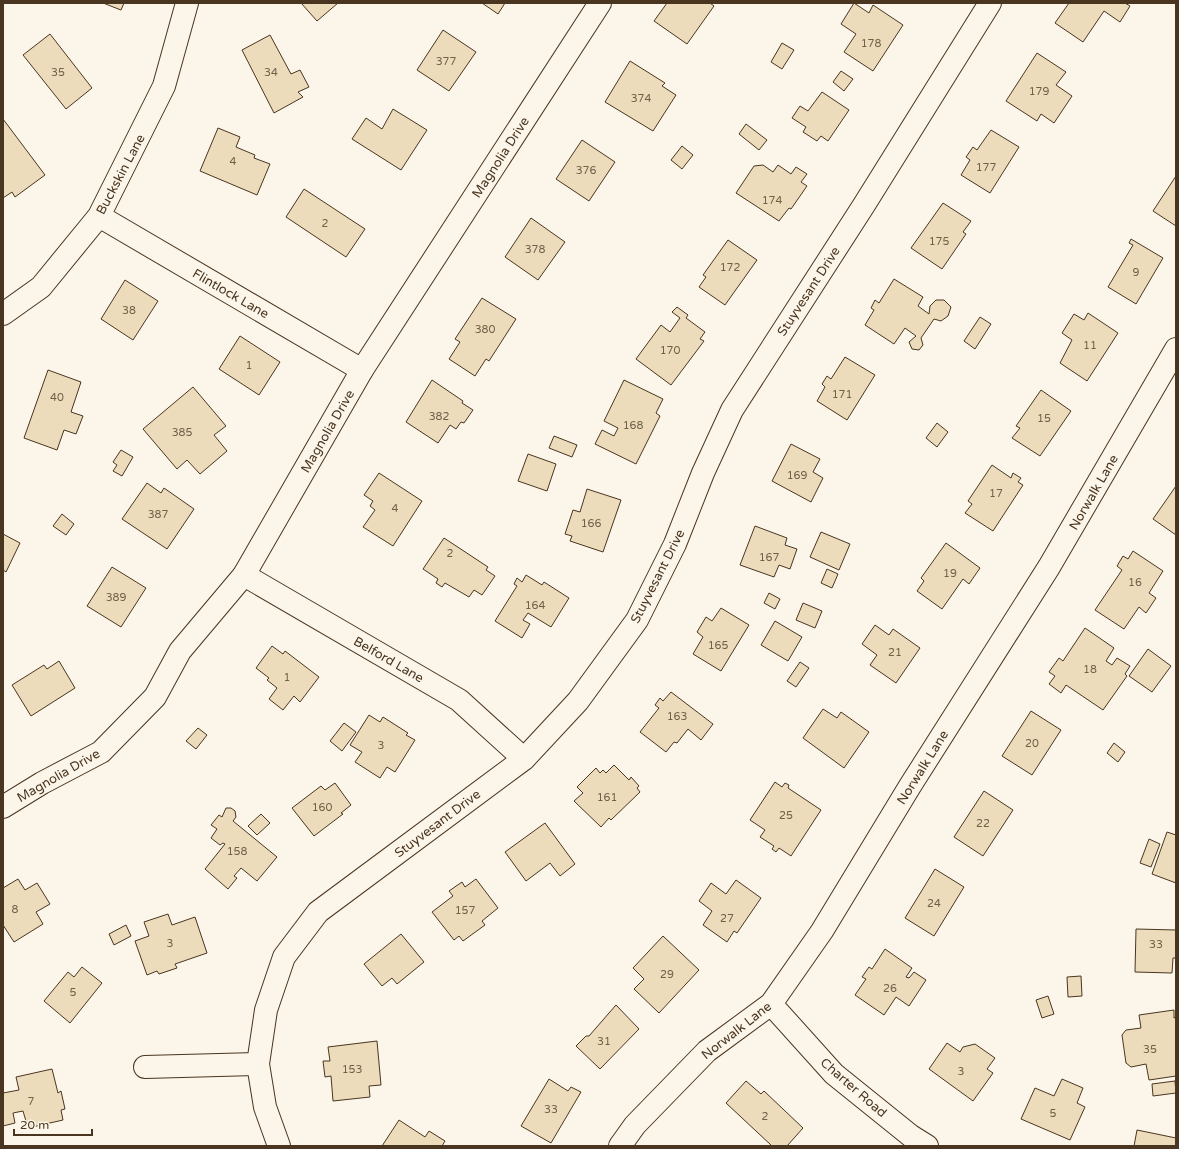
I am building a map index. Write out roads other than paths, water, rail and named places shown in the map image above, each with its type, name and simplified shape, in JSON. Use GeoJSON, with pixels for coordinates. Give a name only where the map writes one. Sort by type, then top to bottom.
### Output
{"type":"FeatureCollection","features":[{"type":"Feature","properties":{"kind":"street","name":"Buckskin Lane"},"geometry":{"type":"LineString","coordinates":[[3,314],[41,287],[98,216],[164,86],[187,3]]}},
{"type":"Feature","properties":{"kind":"street","name":"Magnolia Drive"},"geometry":{"type":"LineString","coordinates":[[3,807],[42,783],[101,752],[155,697],[180,651],[244,575],[362,370],[600,3]]}},
{"type":"Feature","properties":{"kind":"street","name":"Stuyvesant Drive"},"geometry":{"type":"LineString","coordinates":[[279,1146],[265,1107],[258,1064],[266,1010],[284,957],[318,912],[524,759],[578,701],[637,620],[675,544],[703,473],[732,410],[864,205],[990,3]]}},
{"type":"Feature","properties":{"kind":"street","name":"Flintlock Lane"},"geometry":{"type":"LineString","coordinates":[[98,216],[362,370]]}},
{"type":"Feature","properties":{"kind":"street","name":"Norwalk Lane"},"geometry":{"type":"LineString","coordinates":[[620,1146],[635,1125],[706,1051],[771,1004],[822,931],[910,786],[1049,567],[1176,349]]}},
{"type":"Feature","properties":{"kind":"street","name":"Belford Lane"},"geometry":{"type":"LineString","coordinates":[[244,575],[459,700],[524,759]]}},
{"type":"Feature","properties":{"kind":"street","name":"Charter Road"},"geometry":{"type":"LineString","coordinates":[[771,1004],[834,1074],[911,1136],[927,1146]]}},
{"type":"Feature","properties":{"kind":"street"},"geometry":{"type":"LineString","coordinates":[[145,1066],[258,1064]]}}]}
